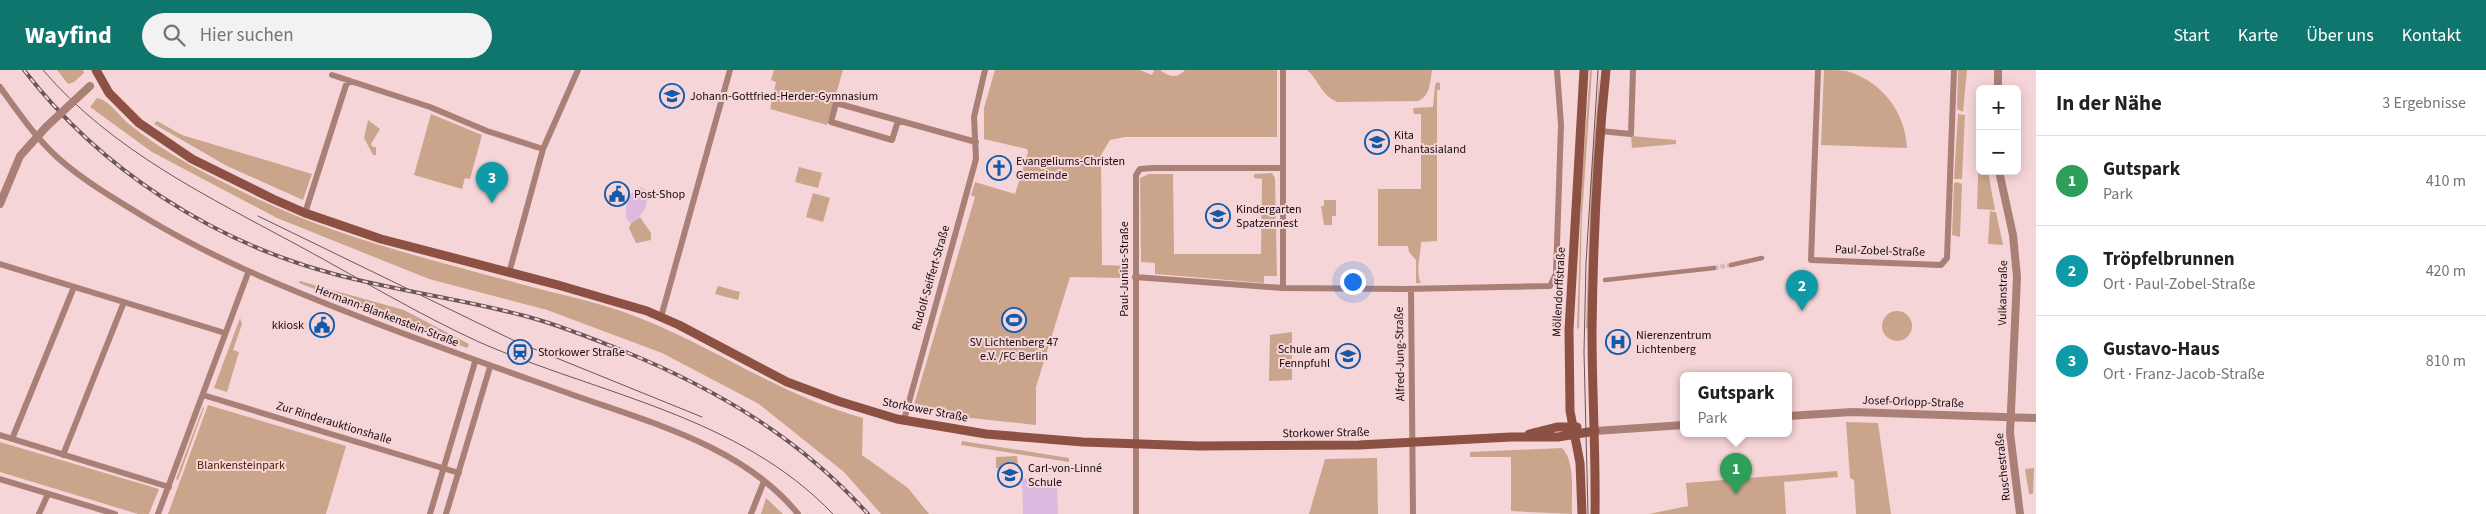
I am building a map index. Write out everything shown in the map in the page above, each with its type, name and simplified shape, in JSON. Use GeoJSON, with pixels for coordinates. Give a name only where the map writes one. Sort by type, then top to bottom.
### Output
{"type":"FeatureCollection","features":[{"type":"Feature","properties":{"kind":"main road","name":"Möllendorffstraße"},"geometry":{"type":"LineString","coordinates":[[1582,514],[1580,463],[1570,411],[1569,330],[1584,70]]}},
{"type":"Feature","properties":{"kind":"main road"},"geometry":{"type":"LineString","coordinates":[[1594,514],[1595,431],[1592,330],[1600,130],[1606,70]]}},
{"type":"Feature","properties":{"kind":"main road","name":"Storkower Straße"},"geometry":{"type":"LineString","coordinates":[[98,74],[121,107],[160,138],[228,178],[306,213],[380,239],[620,303],[661,317],[787,382],[838,402],[904,420],[986,434],[1071,441],[1264,446],[1414,443],[1515,437],[1553,438],[1574,430],[1595,431]]}},
{"type":"Feature","properties":{"kind":"street"},"geometry":{"type":"LineString","coordinates":[[509,273],[543,149],[578,70]]}},
{"type":"Feature","properties":{"kind":"street"},"geometry":{"type":"LineString","coordinates":[[661,317],[730,70]]}},
{"type":"Feature","properties":{"kind":"street","name":"Rudolf-Seiffert-Straße"},"geometry":{"type":"LineString","coordinates":[[904,420],[976,159],[975,105],[985,70]]}},
{"type":"Feature","properties":{"kind":"street"},"geometry":{"type":"LineString","coordinates":[[1283,70],[1283,288]]}},
{"type":"Feature","properties":{"kind":"street","name":"Möllendorffstraße"},"geometry":{"type":"LineString","coordinates":[[1411,289],[1538,288],[1552,284],[1556,274],[1561,125],[1557,70]]}},
{"type":"Feature","properties":{"kind":"street"},"geometry":{"type":"LineString","coordinates":[[1600,130],[1631,134],[1633,70]]}},
{"type":"Feature","properties":{"kind":"street","name":"Paul-Zobel-Straße"},"geometry":{"type":"LineString","coordinates":[[1818,70],[1811,260],[1940,265],[1947,258],[1954,70]]}},
{"type":"Feature","properties":{"kind":"street"},"geometry":{"type":"LineString","coordinates":[[1998,70],[1998,85]]}},
{"type":"Feature","properties":{"kind":"street"},"geometry":{"type":"LineString","coordinates":[[0,204],[20,156],[46,127],[90,86],[98,74]]}},
{"type":"Feature","properties":{"kind":"street"},"geometry":{"type":"LineString","coordinates":[[332,75],[430,107],[487,130],[543,149]]}},
{"type":"Feature","properties":{"kind":"street"},"geometry":{"type":"LineString","coordinates":[[306,213],[346,85],[350,81]]}},
{"type":"Feature","properties":{"kind":"street","name":"Hermann-Blankenstein-Straße"},"geometry":{"type":"LineString","coordinates":[[0,87],[37,136],[60,160],[113,198],[180,239],[248,273],[475,362],[674,432],[721,454],[764,481],[798,514]]}},
{"type":"Feature","properties":{"kind":"street"},"geometry":{"type":"LineString","coordinates":[[898,121],[892,140],[831,122],[836,102],[976,142]]}},
{"type":"Feature","properties":{"kind":"street","name":"Paul-Junius-Straße"},"geometry":{"type":"LineString","coordinates":[[1136,514],[1136,175],[1140,169],[1282,168]]}},
{"type":"Feature","properties":{"kind":"street","name":"Vulkanstraße"},"geometry":{"type":"LineString","coordinates":[[2000,175],[2013,235],[2017,277],[2010,417]]}},
{"type":"Feature","properties":{"kind":"street"},"geometry":{"type":"LineString","coordinates":[[1731,265],[1762,258]]}},
{"type":"Feature","properties":{"kind":"street"},"geometry":{"type":"LineString","coordinates":[[0,264],[225,333]]}},
{"type":"Feature","properties":{"kind":"street"},"geometry":{"type":"LineString","coordinates":[[1605,280],[1714,268]]}},
{"type":"Feature","properties":{"kind":"street"},"geometry":{"type":"LineString","coordinates":[[158,514],[248,273]]}},
{"type":"Feature","properties":{"kind":"street","name":"Alfred-Jung-Straße"},"geometry":{"type":"LineString","coordinates":[[1135,277],[1283,288],[1411,289],[1414,443],[1413,514]]}},
{"type":"Feature","properties":{"kind":"street"},"geometry":{"type":"LineString","coordinates":[[12,439],[74,287]]}},
{"type":"Feature","properties":{"kind":"street"},"geometry":{"type":"LineString","coordinates":[[64,455],[124,302]]}},
{"type":"Feature","properties":{"kind":"street"},"geometry":{"type":"LineString","coordinates":[[430,514],[475,362]]}},
{"type":"Feature","properties":{"kind":"street"},"geometry":{"type":"LineString","coordinates":[[446,514],[490,366]]}},
{"type":"Feature","properties":{"kind":"street","name":"Zur Rinderauktionshalle"},"geometry":{"type":"LineString","coordinates":[[203,395],[458,473]]}},
{"type":"Feature","properties":{"kind":"street","name":"Josef-Orlopp-Straße"},"geometry":{"type":"LineString","coordinates":[[1792,416],[1852,412],[2036,418]]}},
{"type":"Feature","properties":{"kind":"street","name":"Ruschestraße"},"geometry":{"type":"LineString","coordinates":[[2010,417],[2020,514]]}},
{"type":"Feature","properties":{"kind":"street"},"geometry":{"type":"LineString","coordinates":[[1595,431],[1680,425]]}},
{"type":"Feature","properties":{"kind":"street"},"geometry":{"type":"LineString","coordinates":[[0,435],[169,487]]}},
{"type":"Feature","properties":{"kind":"street"},"geometry":{"type":"LineString","coordinates":[[0,479],[115,514]]}},
{"type":"Feature","properties":{"kind":"street"},"geometry":{"type":"LineString","coordinates":[[751,514],[764,481]]}},
{"type":"Feature","properties":{"kind":"street"},"geometry":{"type":"LineString","coordinates":[[39,514],[48,494]]}},
{"type":"Feature","properties":{"kind":"green space"},"geometry":{"type":"Polygon","coordinates":[[[57,70],[83,70],[84,73],[74,82],[68,84],[57,70]]]}},
{"type":"Feature","properties":{"kind":"green space"},"geometry":{"type":"Polygon","coordinates":[[[774,70],[843,70],[827,125],[770,109],[776,82],[771,80],[774,70]]]}},
{"type":"Feature","properties":{"kind":"green space"},"geometry":{"type":"Polygon","coordinates":[[[995,70],[1140,70],[1152,75],[1154,70],[1160,70],[1176,76],[1185,70],[1277,70],[1277,137],[1125,137],[1110,140],[1101,155],[1102,265],[1129,266],[1124,270],[1123,278],[1070,277],[1036,387],[1036,425],[952,416],[913,408],[975,197],[971,195],[975,182],[1015,194],[1028,152],[1027,149],[984,139],[984,108],[995,70]]]}},
{"type":"Feature","properties":{"kind":"green space"},"geometry":{"type":"Polygon","coordinates":[[[1307,70],[1432,70],[1427,92],[1418,101],[1338,102],[1324,92],[1307,70]]]}},
{"type":"Feature","properties":{"kind":"green space"},"geometry":{"type":"Polygon","coordinates":[[[1590,70],[1592,70],[1582,216],[1579,328],[1577,329],[1582,178],[1590,70]]]}},
{"type":"Feature","properties":{"kind":"green space"},"geometry":{"type":"Polygon","coordinates":[[[1600,70],[1589,329],[1586,328],[1591,177],[1600,70]]]}},
{"type":"Feature","properties":{"kind":"green space"},"geometry":{"type":"Polygon","coordinates":[[[1824,70],[1847,71],[1871,82],[1881,90],[1896,110],[1902,122],[1907,148],[1821,145],[1824,70]]]}},
{"type":"Feature","properties":{"kind":"green space"},"geometry":{"type":"Polygon","coordinates":[[[1958,70],[1967,70],[1963,112],[1957,109],[1958,70]]]}},
{"type":"Feature","properties":{"kind":"green space"},"geometry":{"type":"Polygon","coordinates":[[[1437,82],[1440,83],[1440,90],[1437,90],[1437,241],[1421,242],[1418,269],[1421,283],[1416,283],[1416,260],[1409,252],[1408,246],[1378,246],[1378,189],[1421,189],[1421,114],[1414,114],[1413,108],[1433,107],[1435,85],[1437,82]]]}},
{"type":"Feature","properties":{"kind":"green space"},"geometry":{"type":"Polygon","coordinates":[[[97,98],[106,102],[129,124],[175,156],[226,184],[292,214],[392,249],[621,311],[682,337],[801,396],[863,418],[862,455],[908,488],[929,514],[881,514],[844,472],[759,404],[662,353],[547,310],[429,279],[277,218],[152,152],[90,107],[97,98]]]}},
{"type":"Feature","properties":{"kind":"green space"},"geometry":{"type":"Polygon","coordinates":[[[431,114],[482,135],[470,179],[465,178],[462,189],[414,175],[431,114]]]}},
{"type":"Feature","properties":{"kind":"green space"},"geometry":{"type":"Polygon","coordinates":[[[1958,114],[1965,115],[1962,179],[1954,179],[1958,114]]]}},
{"type":"Feature","properties":{"kind":"green space"},"geometry":{"type":"Polygon","coordinates":[[[368,120],[380,129],[371,144],[373,147],[376,147],[376,155],[373,155],[364,138],[368,120]]]}},
{"type":"Feature","properties":{"kind":"green space"},"geometry":{"type":"Polygon","coordinates":[[[157,121],[182,135],[312,174],[303,200],[227,166],[154,124],[157,121]]]}},
{"type":"Feature","properties":{"kind":"green space"},"geometry":{"type":"Polygon","coordinates":[[[1631,136],[1676,140],[1676,144],[1632,148],[1631,136]]]}},
{"type":"Feature","properties":{"kind":"green space"},"geometry":{"type":"Polygon","coordinates":[[[799,167],[822,173],[818,188],[795,182],[799,167]]]}},
{"type":"Feature","properties":{"kind":"green space"},"geometry":{"type":"Polygon","coordinates":[[[1272,173],[1275,178],[1277,276],[1264,276],[1264,283],[1155,274],[1155,263],[1141,262],[1140,178],[1149,174],[1173,174],[1174,254],[1261,254],[1262,179],[1254,178],[1254,174],[1272,173]]]}},
{"type":"Feature","properties":{"kind":"green space"},"geometry":{"type":"Polygon","coordinates":[[[1978,175],[1989,175],[1995,210],[1977,209],[1978,175]]]}},
{"type":"Feature","properties":{"kind":"green space"},"geometry":{"type":"Polygon","coordinates":[[[1954,183],[1962,184],[1960,237],[1952,235],[1954,183]]]}},
{"type":"Feature","properties":{"kind":"green space"},"geometry":{"type":"Polygon","coordinates":[[[813,193],[830,198],[823,222],[806,217],[813,193]]]}},
{"type":"Feature","properties":{"kind":"green space"},"geometry":{"type":"Polygon","coordinates":[[[1324,200],[1336,200],[1336,216],[1332,216],[1332,225],[1324,225],[1321,206],[1324,206],[1324,200]]]}},
{"type":"Feature","properties":{"kind":"green space"},"geometry":{"type":"Polygon","coordinates":[[[1990,211],[1996,212],[2003,245],[1988,244],[1990,211]]]}},
{"type":"Feature","properties":{"kind":"green space"},"geometry":{"type":"Polygon","coordinates":[[[640,217],[651,233],[651,240],[636,243],[629,228],[631,223],[640,217]]]}},
{"type":"Feature","properties":{"kind":"green space"},"geometry":{"type":"Polygon","coordinates":[[[300,281],[404,310],[469,344],[467,348],[299,283],[300,281]]]}},
{"type":"Feature","properties":{"kind":"green space"},"geometry":{"type":"Polygon","coordinates":[[[718,286],[740,292],[738,300],[715,294],[718,286]]]}},
{"type":"Feature","properties":{"kind":"green space"},"geometry":{"type":"Polygon","coordinates":[[[1897,311],[1908,315],[1912,326],[1908,337],[1897,341],[1886,337],[1882,326],[1886,315],[1897,311]]]}},
{"type":"Feature","properties":{"kind":"green space"},"geometry":{"type":"Polygon","coordinates":[[[240,318],[242,324],[233,350],[239,352],[227,392],[214,388],[240,318]]]}},
{"type":"Feature","properties":{"kind":"green space"},"geometry":{"type":"Polygon","coordinates":[[[1292,332],[1292,380],[1269,381],[1270,335],[1292,332]]]}},
{"type":"Feature","properties":{"kind":"green space","name":"Blankensteinpark"},"geometry":{"type":"Polygon","coordinates":[[[208,405],[346,446],[326,514],[168,514],[208,405]]]}},
{"type":"Feature","properties":{"kind":"green space"},"geometry":{"type":"Polygon","coordinates":[[[204,408],[178,480],[176,479],[204,408]]]}},
{"type":"Feature","properties":{"kind":"green space"},"geometry":{"type":"Polygon","coordinates":[[[1846,422],[1878,423],[1891,514],[1856,514],[1854,480],[1850,478],[1846,422]]]}},
{"type":"Feature","properties":{"kind":"green space"},"geometry":{"type":"Polygon","coordinates":[[[962,441],[1069,458],[1069,462],[961,445],[962,441]]]}},
{"type":"Feature","properties":{"kind":"green space"},"geometry":{"type":"Polygon","coordinates":[[[0,442],[159,489],[149,514],[138,514],[0,472],[0,442]]]}},
{"type":"Feature","properties":{"kind":"green space"},"geometry":{"type":"Polygon","coordinates":[[[1562,448],[1571,470],[1572,514],[1511,511],[1511,457],[1470,457],[1470,452],[1562,448]]]}},
{"type":"Feature","properties":{"kind":"green space"},"geometry":{"type":"Polygon","coordinates":[[[1017,456],[1018,468],[996,468],[996,457],[1017,456]]]}},
{"type":"Feature","properties":{"kind":"green space"},"geometry":{"type":"Polygon","coordinates":[[[1377,458],[1378,514],[1309,514],[1325,459],[1377,458]]]}},
{"type":"Feature","properties":{"kind":"green space"},"geometry":{"type":"Polygon","coordinates":[[[2034,468],[2033,494],[2029,494],[2025,469],[2034,468]]]}},
{"type":"Feature","properties":{"kind":"green space"},"geometry":{"type":"Polygon","coordinates":[[[1837,471],[1838,477],[1784,482],[1786,514],[1649,514],[1688,506],[1686,483],[1837,471]]]}},
{"type":"Feature","properties":{"kind":"green space"},"geometry":{"type":"Polygon","coordinates":[[[766,498],[783,514],[761,514],[766,498]]]}},
{"type":"Feature","properties":{"kind":"shaded area"},"geometry":{"type":"Polygon","coordinates":[[[641,187],[645,189],[647,194],[645,209],[631,223],[627,220],[627,203],[633,191],[641,187]]]}},
{"type":"Feature","properties":{"kind":"shaded area"},"geometry":{"type":"Polygon","coordinates":[[[1022,479],[1057,479],[1058,514],[1023,514],[1022,479]]]}},
{"type":"Feature","properties":{"kind":"tunnel"},"geometry":{"type":"LineString","coordinates":[[1714,268],[1731,265]]}},
{"type":"Feature","properties":{"kind":"tram line"},"geometry":{"type":"LineString","coordinates":[[43,70],[70,99],[99,125],[163,170],[232,210],[411,308],[479,342],[525,361],[666,411],[711,430],[755,453],[795,480],[833,514]]}},
{"type":"Feature","properties":{"kind":"tram line"},"geometry":{"type":"LineString","coordinates":[[1588,514],[1584,352],[1586,263],[1598,70]]}},
{"type":"Feature","properties":{"kind":"tram line"},"geometry":{"type":"LineString","coordinates":[[258,216],[517,342],[702,417]]}},
{"type":"Feature","properties":{"kind":"railway"},"geometry":{"type":"LineString","coordinates":[[24,70],[54,106],[87,139],[124,170],[162,197],[203,221],[245,243],[289,260],[334,274],[501,310],[564,328],[626,352],[693,383],[756,419],[815,462],[868,514]]}},
{"type":"Feature","properties":{"kind":"place","name":"Johann-Gottfried-Herder-Gymnasium"},"geometry":{"type":"Point","coordinates":[672,96]}},
{"type":"Feature","properties":{"kind":"place","name":"Kita Phantasialand"},"geometry":{"type":"Point","coordinates":[1377,142]}},
{"type":"Feature","properties":{"kind":"place","name":"Evangeliums-Christen Gemeinde"},"geometry":{"type":"Point","coordinates":[999,168]}},
{"type":"Feature","properties":{"kind":"place","name":"Post-Shop"},"geometry":{"type":"Point","coordinates":[617,194]}},
{"type":"Feature","properties":{"kind":"place","name":"Gustavo-Haus"},"geometry":{"type":"Point","coordinates":[492,203]}},
{"type":"Feature","properties":{"kind":"place","name":"Kindergarten Spatzennest"},"geometry":{"type":"Point","coordinates":[1218,216]}},
{"type":"Feature","properties":{"kind":"place","name":"Tröpfelbrunnen"},"geometry":{"type":"Point","coordinates":[1802,311]}},
{"type":"Feature","properties":{"kind":"place","name":"SV Lichtenberg 47 e.V. /FC Berlin"},"geometry":{"type":"Point","coordinates":[1014,320]}},
{"type":"Feature","properties":{"kind":"place","name":"kkiosk"},"geometry":{"type":"Point","coordinates":[322,325]}},
{"type":"Feature","properties":{"kind":"place","name":"Nierenzentrum Lichtenberg"},"geometry":{"type":"Point","coordinates":[1618,342]}},
{"type":"Feature","properties":{"kind":"place","name":"Storkower Straße"},"geometry":{"type":"Point","coordinates":[520,352]}},
{"type":"Feature","properties":{"kind":"place","name":"Schule am Fennpfuhl"},"geometry":{"type":"Point","coordinates":[1348,356]}},
{"type":"Feature","properties":{"kind":"place","name":"Carl-von-Linné Schule"},"geometry":{"type":"Point","coordinates":[1010,475]}},
{"type":"Feature","properties":{"kind":"place","name":"Gutspark"},"geometry":{"type":"Point","coordinates":[1736,494]}}]}
